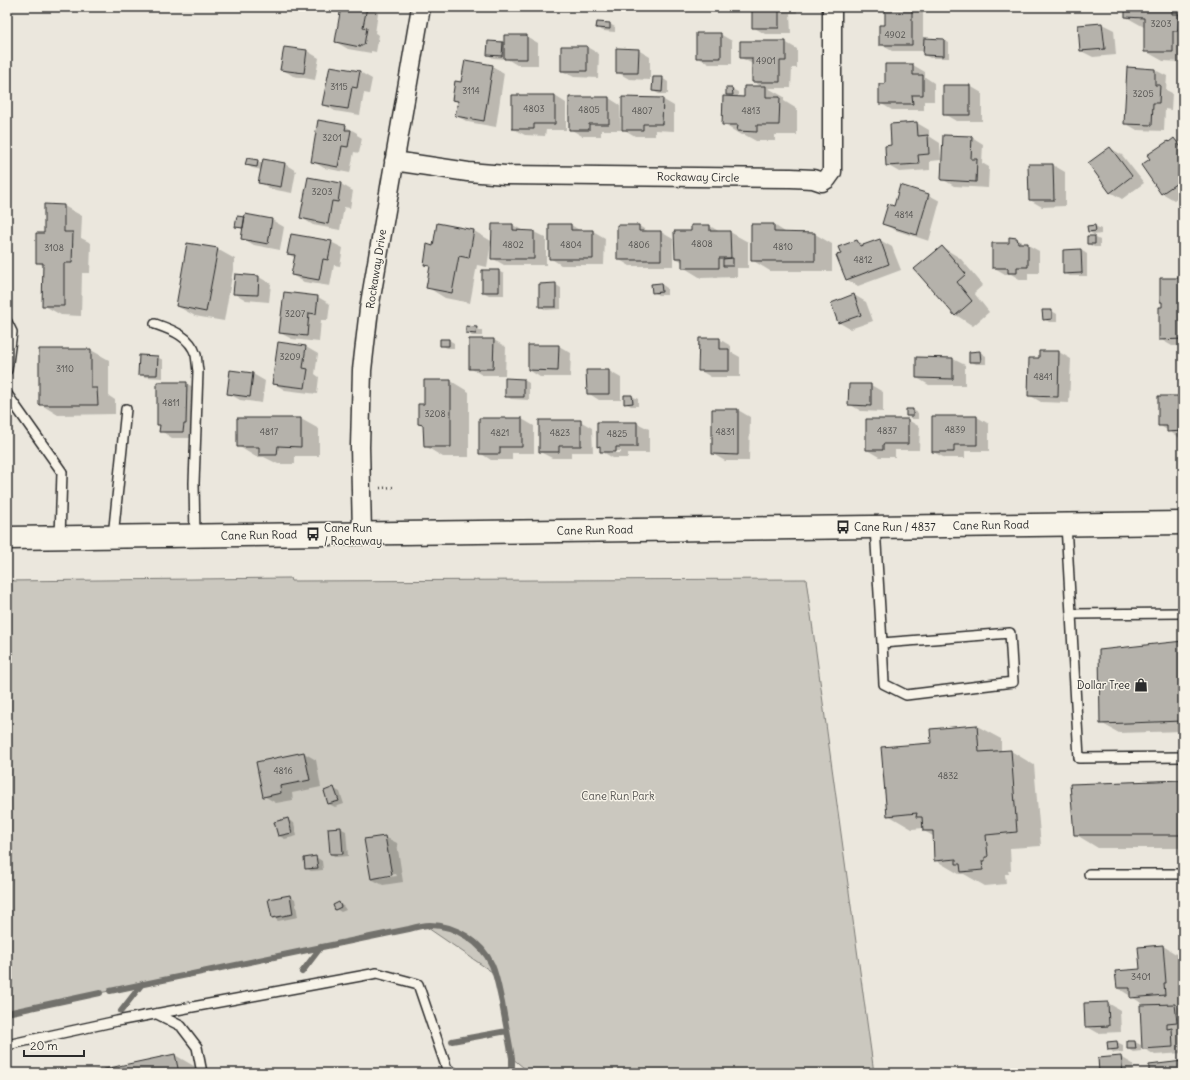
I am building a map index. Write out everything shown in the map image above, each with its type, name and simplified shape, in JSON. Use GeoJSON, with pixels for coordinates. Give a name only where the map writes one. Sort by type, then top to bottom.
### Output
{"type":"FeatureCollection","features":[{"type":"Feature","properties":{"kind":"highway","name":"Cane Run Road"},"geometry":{"type":"LineString","coordinates":[[7,538],[1183,523]]}},
{"type":"Feature","properties":{"kind":"street","name":"Rockaway Drive"},"geometry":{"type":"LineString","coordinates":[[362,533],[360,447],[362,370],[369,309],[421,7]]}},
{"type":"Feature","properties":{"kind":"street","name":"Rockaway Circle"},"geometry":{"type":"LineString","coordinates":[[394,161],[468,172],[505,175],[791,178],[813,179],[822,182],[827,179],[832,172],[832,7]]}},
{"type":"Feature","properties":{"kind":"lane"},"geometry":{"type":"LineString","coordinates":[[7,322],[12,332],[7,370]]}},
{"type":"Feature","properties":{"kind":"lane"},"geometry":{"type":"LineString","coordinates":[[155,324],[171,330],[188,340],[196,354],[198,370],[194,483],[194,536]]}},
{"type":"Feature","properties":{"kind":"lane"},"geometry":{"type":"LineString","coordinates":[[7,394],[62,472],[60,538]]}},
{"type":"Feature","properties":{"kind":"lane"},"geometry":{"type":"LineString","coordinates":[[113,537],[126,408]]}},
{"type":"Feature","properties":{"kind":"lane"},"geometry":{"type":"LineString","coordinates":[[1066,524],[1079,758],[1183,757]]}},
{"type":"Feature","properties":{"kind":"lane"},"geometry":{"type":"LineString","coordinates":[[875,527],[884,684],[906,695],[1013,682],[1010,633],[882,643]]}},
{"type":"Feature","properties":{"kind":"lane"},"geometry":{"type":"LineString","coordinates":[[1071,614],[1183,613]]}},
{"type":"Feature","properties":{"kind":"lane"},"geometry":{"type":"LineString","coordinates":[[1089,874],[1183,874]]}},
{"type":"Feature","properties":{"kind":"lane"},"geometry":{"type":"LineString","coordinates":[[7,1045],[117,1021],[377,973],[418,984],[449,1072]]}},
{"type":"Feature","properties":{"kind":"lane"},"geometry":{"type":"LineString","coordinates":[[157,1014],[181,1026],[197,1047],[202,1073]]}},
{"type":"Feature","properties":{"kind":"green space","name":"Cane Run Park"},"geometry":{"type":"Polygon","coordinates":[[[290,578],[291,581],[806,579],[874,1073],[530,1073],[512,1058],[495,974],[425,926],[7,1012],[7,581],[290,578]]]}},
{"type":"Feature","properties":{"kind":"building"},"geometry":{"type":"Polygon","coordinates":[[[341,7],[367,7],[363,27],[367,28],[364,45],[360,45],[360,47],[335,42],[341,7]]]}},
{"type":"Feature","properties":{"kind":"building"},"geometry":{"type":"Polygon","coordinates":[[[752,7],[779,7],[779,28],[752,28],[752,7]]]}},
{"type":"Feature","properties":{"kind":"building"},"geometry":{"type":"Polygon","coordinates":[[[885,7],[912,7],[912,45],[879,45],[879,25],[885,25],[885,7]]]}},
{"type":"Feature","properties":{"kind":"building"},"geometry":{"type":"Polygon","coordinates":[[[1125,7],[1172,7],[1172,14],[1179,14],[1178,31],[1173,31],[1173,52],[1144,52],[1144,18],[1125,17],[1125,7]]]}},
{"type":"Feature","properties":{"kind":"building"},"geometry":{"type":"Polygon","coordinates":[[[597,22],[610,23],[610,29],[596,28],[597,22]]]}},
{"type":"Feature","properties":{"kind":"building"},"geometry":{"type":"Polygon","coordinates":[[[1102,23],[1105,49],[1080,51],[1078,25],[1102,23]]]}},
{"type":"Feature","properties":{"kind":"building"},"geometry":{"type":"Polygon","coordinates":[[[696,33],[721,33],[721,58],[696,58],[696,33]]]}},
{"type":"Feature","properties":{"kind":"building"},"geometry":{"type":"Polygon","coordinates":[[[504,35],[527,35],[527,59],[504,59],[504,35]]]}},
{"type":"Feature","properties":{"kind":"building"},"geometry":{"type":"Polygon","coordinates":[[[924,38],[944,39],[944,56],[923,55],[924,38]]]}},
{"type":"Feature","properties":{"kind":"building"},"geometry":{"type":"Polygon","coordinates":[[[488,41],[503,42],[502,56],[487,55],[488,41]]]}},
{"type":"Feature","properties":{"kind":"building"},"geometry":{"type":"Polygon","coordinates":[[[740,41],[786,41],[786,61],[780,61],[780,82],[752,82],[752,58],[740,58],[740,41]]]}},
{"type":"Feature","properties":{"kind":"building"},"geometry":{"type":"Polygon","coordinates":[[[561,46],[587,46],[587,71],[561,71],[561,46]]]}},
{"type":"Feature","properties":{"kind":"building"},"geometry":{"type":"Polygon","coordinates":[[[284,47],[307,50],[304,73],[280,70],[284,47]]]}},
{"type":"Feature","properties":{"kind":"building"},"geometry":{"type":"Polygon","coordinates":[[[616,48],[639,49],[638,73],[616,73],[616,48]]]}},
{"type":"Feature","properties":{"kind":"building"},"geometry":{"type":"Polygon","coordinates":[[[465,60],[493,65],[484,121],[455,116],[458,101],[452,100],[455,81],[461,82],[465,60]]]}},
{"type":"Feature","properties":{"kind":"building"},"geometry":{"type":"Polygon","coordinates":[[[885,64],[913,64],[913,75],[923,75],[923,95],[912,95],[913,104],[879,104],[879,84],[885,84],[885,64]]]}},
{"type":"Feature","properties":{"kind":"building"},"geometry":{"type":"Polygon","coordinates":[[[330,66],[360,71],[357,88],[352,87],[348,109],[322,105],[330,66]]]}},
{"type":"Feature","properties":{"kind":"building"},"geometry":{"type":"Polygon","coordinates":[[[1127,67],[1155,69],[1155,85],[1160,85],[1159,103],[1153,103],[1152,125],[1124,124],[1127,67]]]}},
{"type":"Feature","properties":{"kind":"building"},"geometry":{"type":"Polygon","coordinates":[[[653,77],[663,77],[662,92],[652,91],[653,77]]]}},
{"type":"Feature","properties":{"kind":"building"},"geometry":{"type":"Polygon","coordinates":[[[943,85],[970,85],[970,115],[943,115],[943,85]]]}},
{"type":"Feature","properties":{"kind":"building"},"geometry":{"type":"Polygon","coordinates":[[[744,86],[766,86],[766,97],[780,97],[779,125],[757,125],[757,132],[737,131],[738,125],[722,125],[723,96],[744,97],[744,86]]]}},
{"type":"Feature","properties":{"kind":"building"},"geometry":{"type":"Polygon","coordinates":[[[726,88],[732,88],[733,95],[726,95],[726,88]]]}},
{"type":"Feature","properties":{"kind":"building"},"geometry":{"type":"Polygon","coordinates":[[[512,95],[555,95],[555,124],[534,124],[534,129],[512,129],[512,95]]]}},
{"type":"Feature","properties":{"kind":"building"},"geometry":{"type":"Polygon","coordinates":[[[569,97],[609,97],[609,124],[589,124],[589,130],[569,130],[569,97]]]}},
{"type":"Feature","properties":{"kind":"building"},"geometry":{"type":"Polygon","coordinates":[[[622,97],[663,98],[662,124],[643,124],[643,130],[622,130],[622,97]]]}},
{"type":"Feature","properties":{"kind":"building"},"geometry":{"type":"Polygon","coordinates":[[[318,120],[346,125],[345,130],[351,130],[348,147],[342,146],[338,167],[311,162],[318,120]]]}},
{"type":"Feature","properties":{"kind":"building"},"geometry":{"type":"Polygon","coordinates":[[[917,122],[918,136],[928,135],[929,154],[918,155],[919,164],[886,166],[885,146],[891,145],[890,124],[917,122]]]}},
{"type":"Feature","properties":{"kind":"building"},"geometry":{"type":"Polygon","coordinates":[[[943,135],[972,136],[971,159],[977,159],[976,182],[941,180],[943,135]]]}},
{"type":"Feature","properties":{"kind":"building"},"geometry":{"type":"Polygon","coordinates":[[[1174,138],[1183,150],[1183,153],[1180,155],[1183,159],[1183,179],[1161,194],[1141,165],[1150,159],[1147,155],[1174,138]]]}},
{"type":"Feature","properties":{"kind":"building"},"geometry":{"type":"Polygon","coordinates":[[[1110,147],[1132,176],[1110,193],[1088,163],[1110,147]]]}},
{"type":"Feature","properties":{"kind":"building"},"geometry":{"type":"Polygon","coordinates":[[[247,158],[258,160],[257,167],[245,165],[247,158]]]}},
{"type":"Feature","properties":{"kind":"building"},"geometry":{"type":"Polygon","coordinates":[[[263,159],[285,163],[281,187],[258,183],[263,159]]]}},
{"type":"Feature","properties":{"kind":"building"},"geometry":{"type":"Polygon","coordinates":[[[1028,164],[1053,164],[1054,200],[1029,200],[1028,164]]]}},
{"type":"Feature","properties":{"kind":"building"},"geometry":{"type":"Polygon","coordinates":[[[308,177],[341,183],[338,202],[332,201],[328,224],[300,218],[308,177]]]}},
{"type":"Feature","properties":{"kind":"building"},"geometry":{"type":"Polygon","coordinates":[[[900,185],[929,194],[917,235],[882,224],[888,204],[894,206],[900,185]]]}},
{"type":"Feature","properties":{"kind":"building"},"geometry":{"type":"Polygon","coordinates":[[[44,204],[64,205],[64,232],[73,232],[72,263],[64,263],[64,306],[42,306],[43,263],[36,263],[36,233],[44,233],[44,204]]]}},
{"type":"Feature","properties":{"kind":"building"},"geometry":{"type":"Polygon","coordinates":[[[245,214],[272,219],[268,244],[241,239],[245,214]]]}},
{"type":"Feature","properties":{"kind":"building"},"geometry":{"type":"Polygon","coordinates":[[[237,216],[245,217],[243,228],[235,227],[237,216]]]}},
{"type":"Feature","properties":{"kind":"building"},"geometry":{"type":"Polygon","coordinates":[[[437,223],[474,230],[469,258],[459,256],[452,293],[426,288],[430,266],[424,265],[427,244],[433,246],[437,223]]]}},
{"type":"Feature","properties":{"kind":"building"},"geometry":{"type":"Polygon","coordinates":[[[492,224],[513,224],[513,230],[534,231],[534,259],[491,259],[492,224]]]}},
{"type":"Feature","properties":{"kind":"building"},"geometry":{"type":"Polygon","coordinates":[[[549,224],[571,224],[571,230],[593,230],[593,259],[549,259],[549,224]]]}},
{"type":"Feature","properties":{"kind":"building"},"geometry":{"type":"Polygon","coordinates":[[[751,224],[774,224],[774,232],[815,233],[815,261],[751,261],[751,224]]]}},
{"type":"Feature","properties":{"kind":"building"},"geometry":{"type":"Polygon","coordinates":[[[617,225],[639,225],[639,231],[661,231],[661,260],[617,260],[617,225]]]}},
{"type":"Feature","properties":{"kind":"building"},"geometry":{"type":"Polygon","coordinates":[[[691,225],[710,225],[710,231],[730,231],[731,258],[719,258],[719,268],[682,268],[682,258],[675,258],[674,231],[691,231],[691,225]]]}},
{"type":"Feature","properties":{"kind":"building"},"geometry":{"type":"Polygon","coordinates":[[[1095,225],[1096,231],[1088,232],[1087,226],[1095,225]]]}},
{"type":"Feature","properties":{"kind":"building"},"geometry":{"type":"Polygon","coordinates":[[[291,234],[332,241],[328,260],[323,259],[319,280],[291,275],[295,255],[287,254],[291,234]]]}},
{"type":"Feature","properties":{"kind":"building"},"geometry":{"type":"Polygon","coordinates":[[[1087,236],[1095,236],[1095,244],[1087,244],[1087,236]]]}},
{"type":"Feature","properties":{"kind":"building"},"geometry":{"type":"Polygon","coordinates":[[[1009,237],[1017,238],[1018,243],[1028,243],[1028,267],[1017,267],[1017,273],[1008,273],[1008,268],[992,268],[992,243],[1009,243],[1009,237]]]}},
{"type":"Feature","properties":{"kind":"building"},"geometry":{"type":"Polygon","coordinates":[[[880,239],[889,264],[846,280],[836,255],[841,254],[838,247],[857,240],[860,246],[880,239]]]}},
{"type":"Feature","properties":{"kind":"building"},"geometry":{"type":"Polygon","coordinates":[[[187,243],[218,248],[206,312],[176,306],[187,243]]]}},
{"type":"Feature","properties":{"kind":"building"},"geometry":{"type":"Polygon","coordinates":[[[942,246],[966,274],[957,282],[972,301],[955,316],[914,269],[942,246]]]}},
{"type":"Feature","properties":{"kind":"building"},"geometry":{"type":"Polygon","coordinates":[[[1081,249],[1082,273],[1063,274],[1063,250],[1081,249]]]}},
{"type":"Feature","properties":{"kind":"building"},"geometry":{"type":"Polygon","coordinates":[[[733,258],[733,266],[723,266],[723,259],[733,258]]]}},
{"type":"Feature","properties":{"kind":"building"},"geometry":{"type":"Polygon","coordinates":[[[482,270],[499,270],[499,292],[482,292],[482,270]]]}},
{"type":"Feature","properties":{"kind":"building"},"geometry":{"type":"Polygon","coordinates":[[[235,274],[259,276],[258,295],[233,294],[235,274]]]}},
{"type":"Feature","properties":{"kind":"building"},"geometry":{"type":"Polygon","coordinates":[[[1160,278],[1181,278],[1183,339],[1159,340],[1159,307],[1162,307],[1162,302],[1160,302],[1160,278]]]}},
{"type":"Feature","properties":{"kind":"building"},"geometry":{"type":"Polygon","coordinates":[[[556,283],[556,307],[539,307],[539,284],[556,283]]]}},
{"type":"Feature","properties":{"kind":"building"},"geometry":{"type":"Polygon","coordinates":[[[661,283],[662,292],[652,293],[651,284],[661,283]]]}},
{"type":"Feature","properties":{"kind":"building"},"geometry":{"type":"Polygon","coordinates":[[[284,292],[318,296],[316,314],[309,313],[307,336],[279,333],[284,292]]]}},
{"type":"Feature","properties":{"kind":"building"},"geometry":{"type":"Polygon","coordinates":[[[854,294],[861,315],[838,323],[831,303],[854,294]]]}},
{"type":"Feature","properties":{"kind":"building"},"geometry":{"type":"Polygon","coordinates":[[[1042,310],[1052,310],[1052,319],[1043,320],[1042,310]]]}},
{"type":"Feature","properties":{"kind":"building"},"geometry":{"type":"Polygon","coordinates":[[[466,326],[477,327],[476,334],[466,333],[466,326]]]}},
{"type":"Feature","properties":{"kind":"building"},"geometry":{"type":"Polygon","coordinates":[[[699,338],[720,338],[720,349],[729,349],[729,371],[698,371],[699,338]]]}},
{"type":"Feature","properties":{"kind":"building"},"geometry":{"type":"Polygon","coordinates":[[[440,339],[449,339],[449,346],[440,346],[440,339]]]}},
{"type":"Feature","properties":{"kind":"building"},"geometry":{"type":"Polygon","coordinates":[[[469,339],[494,339],[493,369],[469,369],[469,339]]]}},
{"type":"Feature","properties":{"kind":"building"},"geometry":{"type":"Polygon","coordinates":[[[278,342],[306,346],[303,368],[308,369],[305,388],[272,384],[278,342]]]}},
{"type":"Feature","properties":{"kind":"building"},"geometry":{"type":"Polygon","coordinates":[[[528,345],[559,345],[558,371],[528,370],[528,345]]]}},
{"type":"Feature","properties":{"kind":"building"},"geometry":{"type":"Polygon","coordinates":[[[39,349],[91,349],[91,388],[97,388],[98,405],[39,405],[39,349]]]}},
{"type":"Feature","properties":{"kind":"building"},"geometry":{"type":"Polygon","coordinates":[[[980,351],[981,362],[969,362],[969,352],[980,351]]]}},
{"type":"Feature","properties":{"kind":"building"},"geometry":{"type":"Polygon","coordinates":[[[1039,351],[1059,351],[1058,397],[1028,396],[1029,358],[1039,358],[1039,351]]]}},
{"type":"Feature","properties":{"kind":"building"},"geometry":{"type":"Polygon","coordinates":[[[139,355],[158,356],[157,375],[138,375],[139,355]]]}},
{"type":"Feature","properties":{"kind":"building"},"geometry":{"type":"Polygon","coordinates":[[[916,357],[953,358],[953,379],[916,378],[916,357]]]}},
{"type":"Feature","properties":{"kind":"building"},"geometry":{"type":"Polygon","coordinates":[[[230,370],[253,373],[250,397],[227,394],[230,370]]]}},
{"type":"Feature","properties":{"kind":"building"},"geometry":{"type":"Polygon","coordinates":[[[586,370],[609,370],[609,394],[587,394],[586,370]]]}},
{"type":"Feature","properties":{"kind":"building"},"geometry":{"type":"Polygon","coordinates":[[[505,378],[524,379],[524,397],[505,397],[505,378]]]}},
{"type":"Feature","properties":{"kind":"building"},"geometry":{"type":"Polygon","coordinates":[[[424,380],[451,380],[451,447],[424,447],[423,425],[418,424],[418,404],[424,404],[424,380]]]}},
{"type":"Feature","properties":{"kind":"building"},"geometry":{"type":"Polygon","coordinates":[[[157,382],[187,382],[186,424],[184,424],[183,432],[159,432],[160,425],[157,425],[157,382]]]}},
{"type":"Feature","properties":{"kind":"building"},"geometry":{"type":"Polygon","coordinates":[[[849,384],[871,384],[871,406],[848,405],[849,384]]]}},
{"type":"Feature","properties":{"kind":"building"},"geometry":{"type":"Polygon","coordinates":[[[624,395],[632,395],[633,403],[624,404],[624,395]]]}},
{"type":"Feature","properties":{"kind":"building"},"geometry":{"type":"Polygon","coordinates":[[[1158,396],[1183,396],[1183,431],[1167,432],[1167,426],[1158,426],[1158,396]]]}},
{"type":"Feature","properties":{"kind":"building"},"geometry":{"type":"Polygon","coordinates":[[[712,409],[738,409],[738,455],[712,454],[712,409]]]}},
{"type":"Feature","properties":{"kind":"building"},"geometry":{"type":"Polygon","coordinates":[[[906,409],[913,409],[913,416],[906,416],[906,409]]]}},
{"type":"Feature","properties":{"kind":"building"},"geometry":{"type":"Polygon","coordinates":[[[932,416],[977,416],[977,445],[954,445],[954,452],[932,452],[932,416]]]}},
{"type":"Feature","properties":{"kind":"building"},"geometry":{"type":"Polygon","coordinates":[[[237,418],[301,418],[301,447],[278,446],[277,455],[259,455],[259,447],[237,447],[237,418]]]}},
{"type":"Feature","properties":{"kind":"building"},"geometry":{"type":"Polygon","coordinates":[[[479,418],[522,418],[522,447],[500,447],[500,454],[479,454],[479,418]]]}},
{"type":"Feature","properties":{"kind":"building"},"geometry":{"type":"Polygon","coordinates":[[[866,419],[908,419],[908,444],[883,444],[883,450],[866,450],[866,419]]]}},
{"type":"Feature","properties":{"kind":"building"},"geometry":{"type":"Polygon","coordinates":[[[539,420],[581,420],[581,446],[559,446],[559,452],[539,452],[539,420]]]}},
{"type":"Feature","properties":{"kind":"building"},"geometry":{"type":"Polygon","coordinates":[[[597,422],[637,422],[637,447],[616,447],[616,452],[600,452],[600,446],[597,447],[597,422]]]}},
{"type":"Feature","properties":{"kind":"building","name":"Dollar Tree"},"geometry":{"type":"Polygon","coordinates":[[[1183,641],[1183,721],[1100,724],[1099,650],[1183,641]]]}},
{"type":"Feature","properties":{"kind":"building"},"geometry":{"type":"Polygon","coordinates":[[[977,725],[979,752],[1011,750],[1017,832],[986,835],[988,857],[985,857],[985,861],[982,861],[983,870],[961,872],[960,864],[956,864],[956,859],[934,861],[933,831],[923,831],[922,817],[916,817],[917,813],[887,816],[881,747],[931,743],[930,729],[977,725]]]}},
{"type":"Feature","properties":{"kind":"building"},"geometry":{"type":"Polygon","coordinates":[[[304,752],[310,780],[280,786],[281,793],[263,797],[256,762],[304,752]]]}},
{"type":"Feature","properties":{"kind":"building"},"geometry":{"type":"Polygon","coordinates":[[[1183,780],[1183,835],[1074,835],[1070,784],[1183,780]]]}},
{"type":"Feature","properties":{"kind":"building"},"geometry":{"type":"Polygon","coordinates":[[[334,787],[339,801],[328,804],[324,791],[334,787]]]}},
{"type":"Feature","properties":{"kind":"building"},"geometry":{"type":"Polygon","coordinates":[[[288,818],[292,833],[278,836],[274,822],[288,818]]]}},
{"type":"Feature","properties":{"kind":"building"},"geometry":{"type":"Polygon","coordinates":[[[341,827],[343,854],[330,854],[328,828],[341,827]]]}},
{"type":"Feature","properties":{"kind":"building"},"geometry":{"type":"Polygon","coordinates":[[[385,836],[392,875],[371,879],[364,839],[385,836]]]}},
{"type":"Feature","properties":{"kind":"building"},"geometry":{"type":"Polygon","coordinates":[[[316,856],[318,868],[305,869],[304,858],[316,856]]]}},
{"type":"Feature","properties":{"kind":"building"},"geometry":{"type":"Polygon","coordinates":[[[290,895],[293,914],[272,918],[268,899],[290,895]]]}},
{"type":"Feature","properties":{"kind":"building"},"geometry":{"type":"Polygon","coordinates":[[[339,902],[341,907],[335,910],[333,905],[339,902]]]}},
{"type":"Feature","properties":{"kind":"building"},"geometry":{"type":"Polygon","coordinates":[[[1163,945],[1166,983],[1164,983],[1165,995],[1130,998],[1130,988],[1117,988],[1115,971],[1140,969],[1138,947],[1163,945]]]}},
{"type":"Feature","properties":{"kind":"building"},"geometry":{"type":"Polygon","coordinates":[[[1108,1002],[1109,1026],[1085,1027],[1084,1003],[1108,1002]]]}},
{"type":"Feature","properties":{"kind":"building"},"geometry":{"type":"Polygon","coordinates":[[[1175,1004],[1177,1022],[1167,1023],[1167,1029],[1172,1028],[1173,1047],[1142,1049],[1140,1005],[1175,1004]]]}},
{"type":"Feature","properties":{"kind":"building"},"geometry":{"type":"Polygon","coordinates":[[[1117,1041],[1118,1049],[1108,1050],[1107,1042],[1117,1041]]]}},
{"type":"Feature","properties":{"kind":"building"},"geometry":{"type":"Polygon","coordinates":[[[1127,1041],[1135,1041],[1136,1049],[1127,1049],[1127,1041]]]}},
{"type":"Feature","properties":{"kind":"building"},"geometry":{"type":"Polygon","coordinates":[[[175,1054],[179,1073],[86,1073],[175,1054]]]}},
{"type":"Feature","properties":{"kind":"building"},"geometry":{"type":"Polygon","coordinates":[[[1121,1056],[1123,1073],[1099,1073],[1098,1058],[1121,1056]]]}},
{"type":"Feature","properties":{"kind":"building"},"geometry":{"type":"Polygon","coordinates":[[[1183,1061],[1183,1073],[1149,1073],[1149,1065],[1183,1061]]]}},
{"type":"Feature","properties":{"kind":"waterway"},"geometry":{"type":"LineString","coordinates":[[110,991],[420,926],[430,925],[449,928],[467,936],[475,942],[482,949],[492,965],[497,979],[512,1058],[510,1073]]}},
{"type":"Feature","properties":{"kind":"waterway"},"geometry":{"type":"LineString","coordinates":[[302,972],[321,947]]}},
{"type":"Feature","properties":{"kind":"waterway"},"geometry":{"type":"LineString","coordinates":[[121,1011],[142,984]]}},
{"type":"Feature","properties":{"kind":"waterway"},"geometry":{"type":"LineString","coordinates":[[7,1013],[100,993]]}},
{"type":"Feature","properties":{"kind":"waterway"},"geometry":{"type":"LineString","coordinates":[[452,1041],[507,1031]]}},
{"type":"Feature","properties":{"kind":"place","name":"Cane Run / 4837"},"geometry":{"type":"Point","coordinates":[843,527]}},
{"type":"Feature","properties":{"kind":"place","name":"Cane Run / Rockaway"},"geometry":{"type":"Point","coordinates":[313,534]}},
{"type":"Feature","properties":{"kind":"place","name":"Dollar Tree"},"geometry":{"type":"Point","coordinates":[1141,685]}}]}
